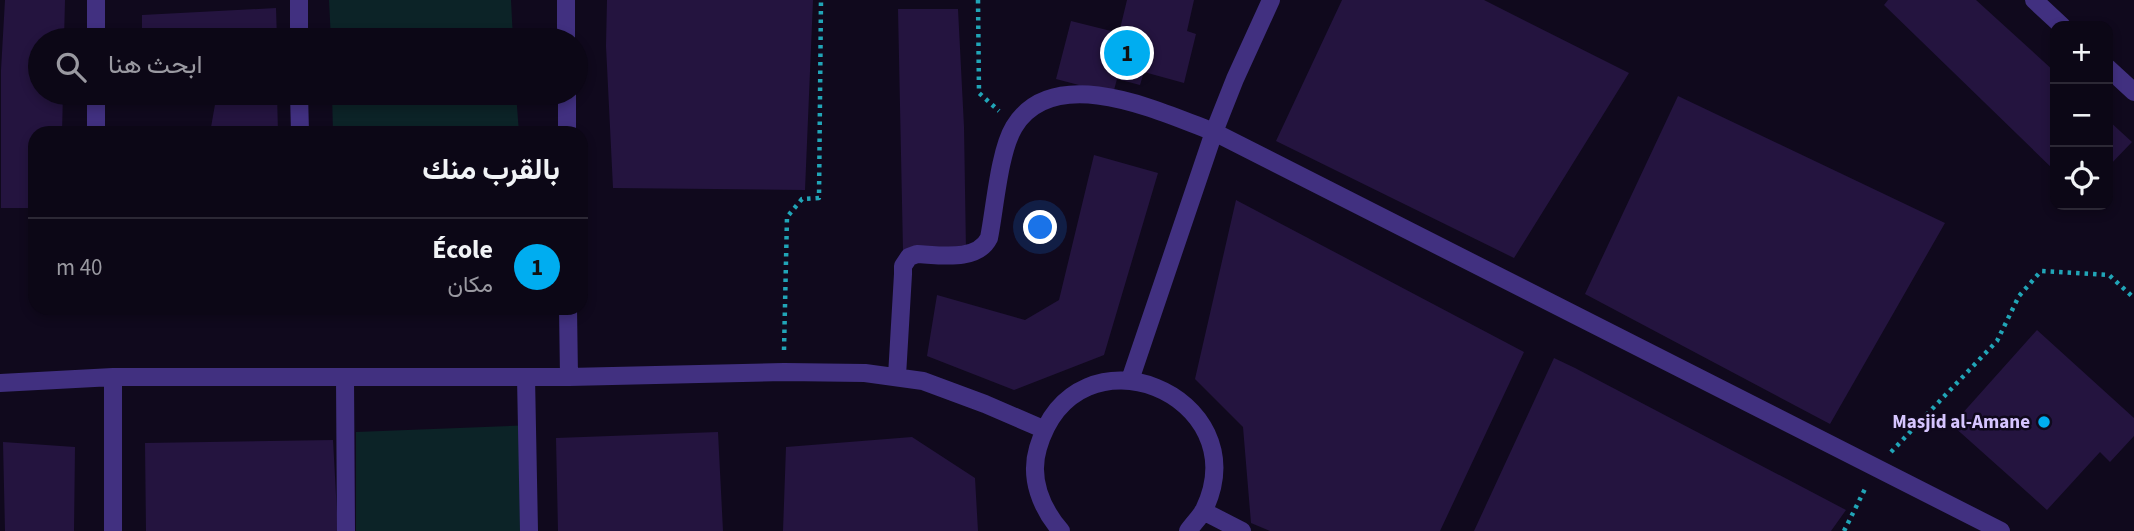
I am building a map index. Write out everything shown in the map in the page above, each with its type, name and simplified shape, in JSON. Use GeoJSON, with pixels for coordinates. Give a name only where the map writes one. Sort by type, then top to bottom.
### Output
{"type":"FeatureCollection","features":[{"type":"Feature","properties":{"kind":"street"},"geometry":{"type":"LineString","coordinates":[[96,0],[96,28]]}},
{"type":"Feature","properties":{"kind":"street"},"geometry":{"type":"LineString","coordinates":[[299,0],[299,28]]}},
{"type":"Feature","properties":{"kind":"street"},"geometry":{"type":"LineString","coordinates":[[566,0],[566,28]]}},
{"type":"Feature","properties":{"kind":"street"},"geometry":{"type":"LineString","coordinates":[[1129,380],[1214,132],[1272,0]]}},
{"type":"Feature","properties":{"kind":"street"},"geometry":{"type":"LineString","coordinates":[[2034,0],[2057,21]]}},
{"type":"Feature","properties":{"kind":"street"},"geometry":{"type":"LineString","coordinates":[[2113,73],[2134,92]]}},
{"type":"Feature","properties":{"kind":"street"},"geometry":{"type":"LineString","coordinates":[[897,376],[904,266],[908,257],[917,254],[972,253],[987,243],[1004,156],[1015,126],[1045,99],[1079,94],[1133,103],[1214,132],[2001,531]]}},
{"type":"Feature","properties":{"kind":"street"},"geometry":{"type":"LineString","coordinates":[[96,105],[96,126]]}},
{"type":"Feature","properties":{"kind":"street"},"geometry":{"type":"LineString","coordinates":[[299,105],[300,126]]}},
{"type":"Feature","properties":{"kind":"street"},"geometry":{"type":"LineString","coordinates":[[567,105],[567,126]]}},
{"type":"Feature","properties":{"kind":"street"},"geometry":{"type":"LineString","coordinates":[[568,315],[569,377]]}},
{"type":"Feature","properties":{"kind":"street"},"geometry":{"type":"LineString","coordinates":[[0,383],[113,377],[569,377],[865,373],[923,381],[1043,429]]}},
{"type":"Feature","properties":{"kind":"street"},"geometry":{"type":"LineString","coordinates":[[113,377],[113,531]]}},
{"type":"Feature","properties":{"kind":"street"},"geometry":{"type":"LineString","coordinates":[[526,377],[529,531]]}},
{"type":"Feature","properties":{"kind":"street"},"geometry":{"type":"LineString","coordinates":[[345,378],[346,531]]}},
{"type":"Feature","properties":{"kind":"street"},"geometry":{"type":"LineString","coordinates":[[1061,531],[1048,516],[1036,489],[1035,458],[1043,429],[1065,401],[1095,384],[1129,380],[1158,386],[1183,402],[1202,425],[1212,453],[1213,483],[1203,511],[1188,531]]}},
{"type":"Feature","properties":{"kind":"street"},"geometry":{"type":"LineString","coordinates":[[1203,511],[1242,531]]}},
{"type":"Feature","properties":{"kind":"path"},"geometry":{"type":"LineString","coordinates":[[784,372],[787,217],[802,199],[819,198],[821,0]]}},
{"type":"Feature","properties":{"kind":"path"},"geometry":{"type":"LineString","coordinates":[[978,0],[979,93],[1015,126]]}},
{"type":"Feature","properties":{"kind":"path"},"geometry":{"type":"LineString","coordinates":[[1844,531],[1876,467],[1997,341],[2019,296],[2041,271],[2109,275],[2134,298]]}},
{"type":"Feature","properties":{"kind":"green space"},"geometry":{"type":"Polygon","coordinates":[[[329,0],[511,0],[512,28],[330,28],[329,0]]]}},
{"type":"Feature","properties":{"kind":"green space"},"geometry":{"type":"Polygon","coordinates":[[[332,105],[517,105],[518,126],[333,126],[332,105]]]}},
{"type":"Feature","properties":{"kind":"green space"},"geometry":{"type":"Polygon","coordinates":[[[532,425],[534,531],[356,531],[356,432],[532,425]]]}},
{"type":"Feature","properties":{"kind":"building"},"geometry":{"type":"Polygon","coordinates":[[[5,0],[65,0],[64,28],[28,28],[28,105],[63,105],[62,126],[28,126],[28,208],[1,208],[1,70],[5,0]]]}},
{"type":"Feature","properties":{"kind":"building"},"geometry":{"type":"Polygon","coordinates":[[[607,0],[813,0],[805,190],[613,188],[606,46],[607,0]]]}},
{"type":"Feature","properties":{"kind":"building"},"geometry":{"type":"Polygon","coordinates":[[[1127,0],[1194,0],[1187,31],[1196,34],[1184,83],[1144,72],[1140,85],[1117,79],[1113,94],[1056,79],[1071,21],[1119,33],[1127,0]]]}},
{"type":"Feature","properties":{"kind":"building"},"geometry":{"type":"Polygon","coordinates":[[[1342,0],[1484,0],[1629,73],[1514,258],[1276,141],[1342,0]]]}},
{"type":"Feature","properties":{"kind":"building"},"geometry":{"type":"Polygon","coordinates":[[[1888,0],[1976,0],[2050,67],[2050,166],[1884,5],[1888,0]]]}},
{"type":"Feature","properties":{"kind":"building"},"geometry":{"type":"Polygon","coordinates":[[[276,8],[277,28],[142,28],[142,15],[276,8]]]}},
{"type":"Feature","properties":{"kind":"building"},"geometry":{"type":"Polygon","coordinates":[[[898,9],[958,9],[966,251],[903,251],[898,9]]]}},
{"type":"Feature","properties":{"kind":"building"},"geometry":{"type":"Polygon","coordinates":[[[1678,96],[1945,223],[1830,424],[1585,294],[1678,96]]]}},
{"type":"Feature","properties":{"kind":"building"},"geometry":{"type":"Polygon","coordinates":[[[215,105],[277,105],[278,126],[211,126],[215,105]]]}},
{"type":"Feature","properties":{"kind":"building"},"geometry":{"type":"Polygon","coordinates":[[[2113,125],[2132,142],[2113,162],[2113,125]]]}},
{"type":"Feature","properties":{"kind":"building"},"geometry":{"type":"Polygon","coordinates":[[[1094,155],[1158,173],[1104,355],[1014,390],[927,356],[937,295],[1025,320],[1059,300],[1094,155]]]}},
{"type":"Feature","properties":{"kind":"building"},"geometry":{"type":"Polygon","coordinates":[[[1236,200],[1524,352],[1440,531],[1270,531],[1251,523],[1243,427],[1195,379],[1236,200]]]}},
{"type":"Feature","properties":{"kind":"building","name":"Masjid al-Amane"},"geometry":{"type":"Polygon","coordinates":[[[2037,330],[2134,418],[2134,436],[2110,462],[2100,452],[2047,510],[1952,425],[2037,330]]]}},
{"type":"Feature","properties":{"kind":"building"},"geometry":{"type":"Polygon","coordinates":[[[1554,358],[1846,510],[1831,531],[1474,531],[1554,358]]]}},
{"type":"Feature","properties":{"kind":"building"},"geometry":{"type":"Polygon","coordinates":[[[718,432],[723,531],[558,531],[556,438],[718,432]]]}},
{"type":"Feature","properties":{"kind":"building"},"geometry":{"type":"Polygon","coordinates":[[[912,437],[975,478],[978,531],[783,531],[786,447],[912,437]]]}},
{"type":"Feature","properties":{"kind":"building"},"geometry":{"type":"Polygon","coordinates":[[[333,440],[338,531],[146,531],[145,443],[333,440]]]}},
{"type":"Feature","properties":{"kind":"building"},"geometry":{"type":"Polygon","coordinates":[[[3,442],[75,447],[74,531],[5,531],[3,442]]]}},
{"type":"Feature","properties":{"kind":"place","name":"École"},"geometry":{"type":"Point","coordinates":[1127,53]}},
{"type":"Feature","properties":{"kind":"place","name":"Masjid al-Amane"},"geometry":{"type":"Point","coordinates":[2044,422]}}]}
